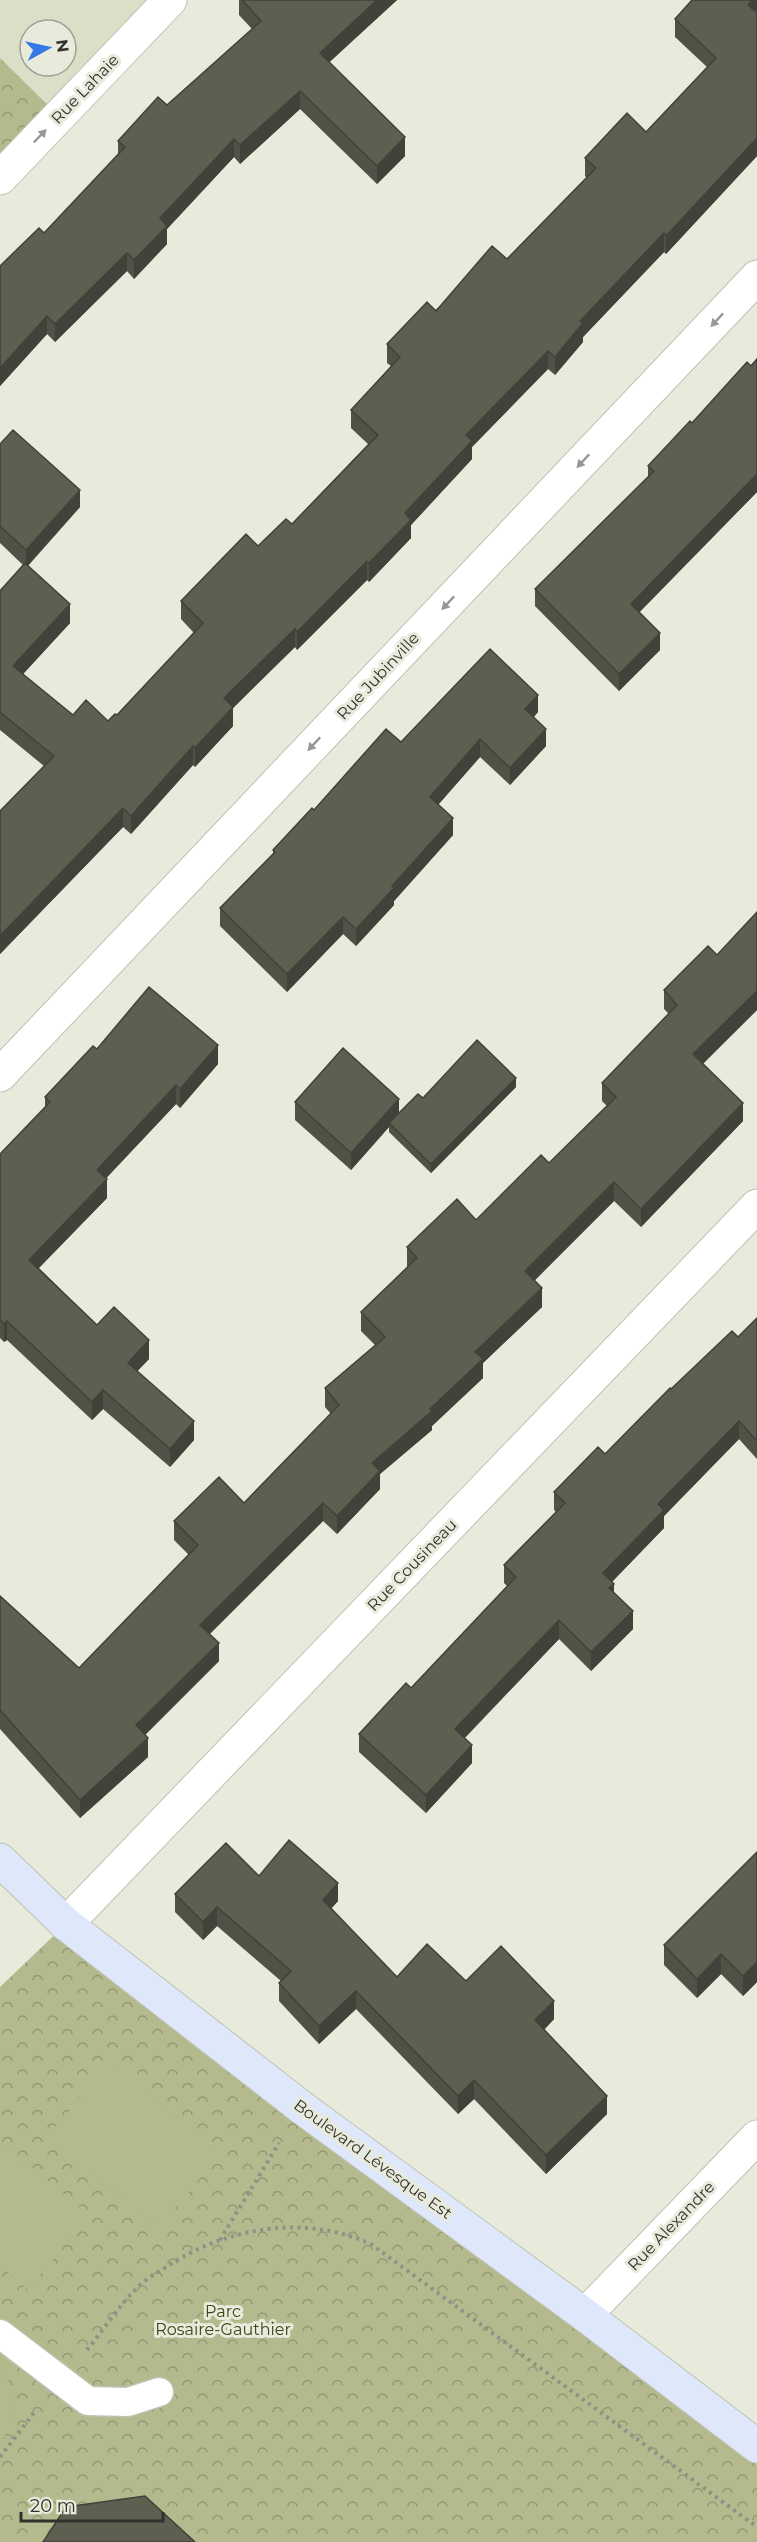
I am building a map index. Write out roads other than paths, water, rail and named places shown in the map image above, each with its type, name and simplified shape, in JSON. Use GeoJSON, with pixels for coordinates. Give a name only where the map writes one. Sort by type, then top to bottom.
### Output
{"type":"FeatureCollection","features":[{"type":"Feature","properties":{"kind":"street","name":"Rue Lahaie"},"geometry":{"type":"LineString","coordinates":[[0,178],[170,0]]}},
{"type":"Feature","properties":{"kind":"street","name":"Rue Jubinville"},"geometry":{"type":"LineString","coordinates":[[0,1075],[757,277]]}},
{"type":"Feature","properties":{"kind":"street","name":"Rue Cousineau"},"geometry":{"type":"LineString","coordinates":[[66,1924],[757,1206]]}},
{"type":"Feature","properties":{"kind":"street","name":"Boulevard Lévesque Est"},"geometry":{"type":"LineString","coordinates":[[0,1860],[66,1924],[301,2107],[585,2315],[757,2446]]}},
{"type":"Feature","properties":{"kind":"street","name":"Rue Alexandre"},"geometry":{"type":"LineString","coordinates":[[585,2315],[757,2137]]}},
{"type":"Feature","properties":{"kind":"lane"},"geometry":{"type":"LineString","coordinates":[[0,2334],[88,2401],[129,2402],[159,2392]]}},
{"type":"Feature","properties":{"kind":"park label","name":"Parc Rosaire-Gauthier"},"geometry":{"type":"Point","coordinates":[223,2320]}}]}
